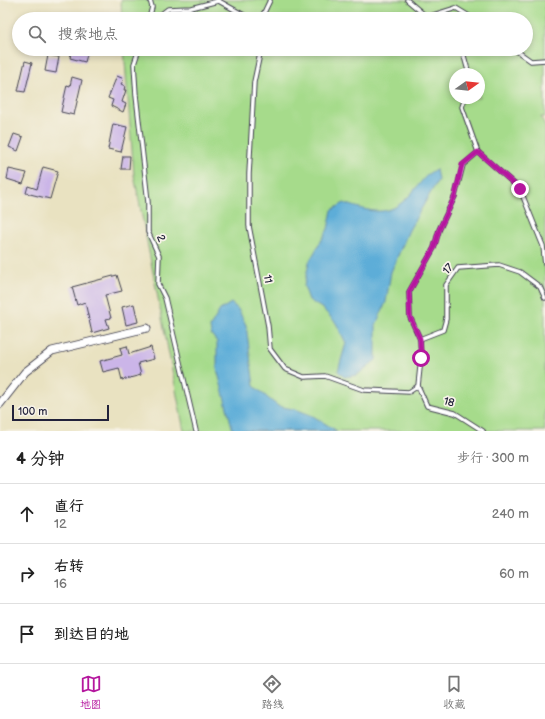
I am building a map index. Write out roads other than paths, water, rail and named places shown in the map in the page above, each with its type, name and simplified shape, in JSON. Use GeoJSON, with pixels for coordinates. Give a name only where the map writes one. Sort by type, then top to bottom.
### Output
{"type":"FeatureCollection","features":[{"type":"Feature","properties":{"kind":"street"},"geometry":{"type":"LineString","coordinates":[[0,404],[26,372],[52,351],[147,328]]}},
{"type":"Feature","properties":{"kind":"lane"},"geometry":{"type":"LineString","coordinates":[[150,0],[152,7],[151,12]]}},
{"type":"Feature","properties":{"kind":"lane"},"geometry":{"type":"LineString","coordinates":[[264,12],[270,0]]}},
{"type":"Feature","properties":{"kind":"lane"},"geometry":{"type":"LineString","coordinates":[[407,0],[422,12]]}},
{"type":"Feature","properties":{"kind":"lane"},"geometry":{"type":"LineString","coordinates":[[164,12],[168,9],[190,8],[218,1],[238,12]]}},
{"type":"Feature","properties":{"kind":"lane"},"geometry":{"type":"LineString","coordinates":[[442,12],[456,8],[463,12]]}},
{"type":"Feature","properties":{"kind":"lane","name":"2"},"geometry":{"type":"LineString","coordinates":[[137,56],[134,64],[148,202],[148,232],[158,256],[158,284],[165,298],[196,431]]}},
{"type":"Feature","properties":{"kind":"lane","name":"11"},"geometry":{"type":"LineString","coordinates":[[260,56],[254,82],[249,174],[249,226],[268,326],[270,349],[285,369],[304,377],[325,376],[364,390],[371,391],[409,392],[418,386]]}},
{"type":"Feature","properties":{"kind":"lane"},"geometry":{"type":"LineString","coordinates":[[464,56],[467,68]]}},
{"type":"Feature","properties":{"kind":"lane"},"geometry":{"type":"LineString","coordinates":[[524,56],[531,61],[545,60]]}},
{"type":"Feature","properties":{"kind":"lane"},"geometry":{"type":"LineString","coordinates":[[463,104],[462,107],[478,152],[520,189],[543,246],[545,265]]}},
{"type":"Feature","properties":{"kind":"lane"},"geometry":{"type":"LineString","coordinates":[[418,386],[421,358],[420,339],[410,317],[409,292],[434,248],[439,230],[455,196],[462,165],[478,152]]}},
{"type":"Feature","properties":{"kind":"lane","name":"17"},"geometry":{"type":"LineString","coordinates":[[420,339],[443,330],[446,320],[446,284],[458,268],[499,265],[520,272],[540,287],[545,298]]}},
{"type":"Feature","properties":{"kind":"lane","name":"18"},"geometry":{"type":"LineString","coordinates":[[418,386],[426,406],[455,413],[483,431]]}},
{"type":"Feature","properties":{"kind":"water"},"geometry":{"type":"Polygon","coordinates":[[[436,169],[438,180],[409,230],[391,272],[386,302],[376,325],[376,360],[357,375],[344,377],[338,371],[346,343],[336,323],[323,309],[309,300],[304,286],[309,262],[328,229],[332,210],[344,203],[366,210],[383,211],[391,209],[399,205],[407,198],[427,175],[436,169]]]}},
{"type":"Feature","properties":{"kind":"water"},"geometry":{"type":"Polygon","coordinates":[[[231,303],[238,309],[246,325],[254,386],[278,406],[298,410],[313,416],[337,431],[233,431],[217,369],[217,342],[211,334],[210,327],[220,310],[231,303]]]}}]}
